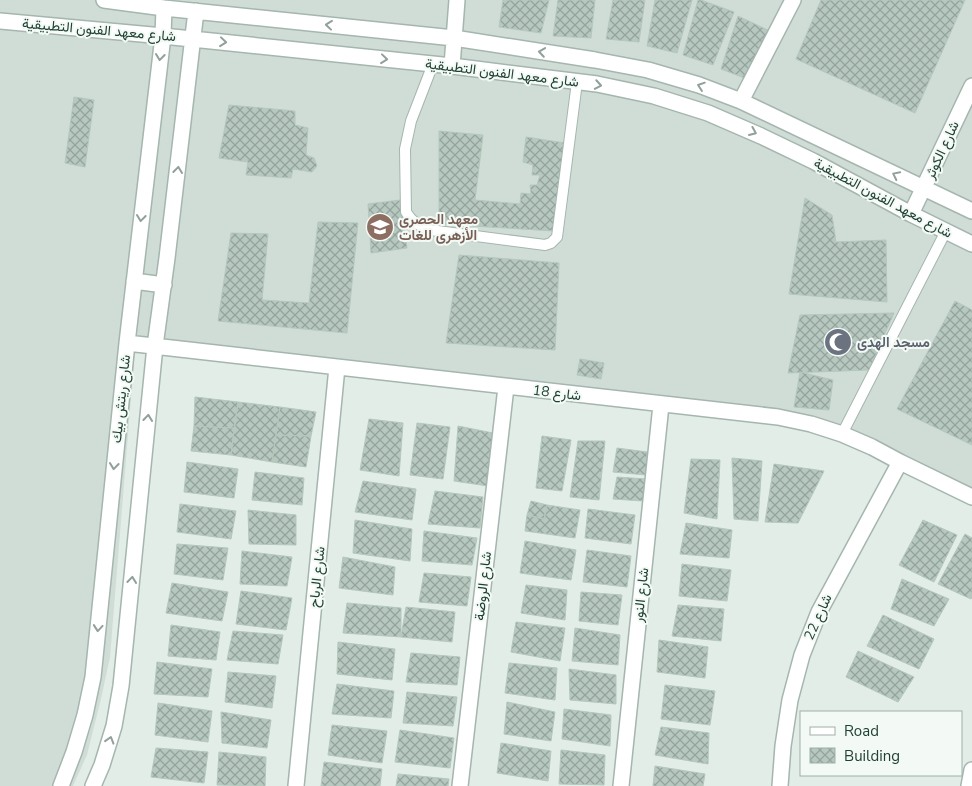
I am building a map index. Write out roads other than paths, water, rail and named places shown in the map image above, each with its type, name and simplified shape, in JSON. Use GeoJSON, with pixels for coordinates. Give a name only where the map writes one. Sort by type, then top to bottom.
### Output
{"type":"FeatureCollection","features":[{"type":"Feature","properties":{"kind":"street","name":"شارع معهد الفنون التطبيقية"},"geometry":{"type":"LineString","coordinates":[[104,0],[454,38],[648,70],[699,85],[741,101],[972,211]]}},
{"type":"Feature","properties":{"kind":"street"},"geometry":{"type":"LineString","coordinates":[[452,66],[457,0]]}},
{"type":"Feature","properties":{"kind":"street"},"geometry":{"type":"LineString","coordinates":[[741,101],[793,0]]}},
{"type":"Feature","properties":{"kind":"street","name":"شارع ريتش بيك"},"geometry":{"type":"LineString","coordinates":[[61,786],[80,733],[93,677],[126,343],[163,36],[164,8]]}},
{"type":"Feature","properties":{"kind":"street","name":"شارع ريتش بيك"},"geometry":{"type":"LineString","coordinates":[[93,786],[114,726],[121,686],[155,346],[164,285],[196,11]]}},
{"type":"Feature","properties":{"kind":"street","name":"شارع معهد الفنون التطبيقية"},"geometry":{"type":"LineString","coordinates":[[0,21],[452,66],[597,84],[654,96],[708,113],[761,136],[972,244]]}},
{"type":"Feature","properties":{"kind":"street","name":"شارع الكوثر"},"geometry":{"type":"LineString","coordinates":[[912,214],[972,86]]}},
{"type":"Feature","properties":{"kind":"street"},"geometry":{"type":"LineString","coordinates":[[134,281],[164,285]]}},
{"type":"Feature","properties":{"kind":"street","name":"شارع 18"},"geometry":{"type":"LineString","coordinates":[[126,343],[778,417],[811,424],[842,434],[972,497]]}},
{"type":"Feature","properties":{"kind":"street","name":"شارع الرباح"},"geometry":{"type":"LineString","coordinates":[[296,786],[337,367]]}},
{"type":"Feature","properties":{"kind":"street","name":"شارع الروضة"},"geometry":{"type":"LineString","coordinates":[[460,786],[506,387]]}},
{"type":"Feature","properties":{"kind":"street","name":"شارع النور"},"geometry":{"type":"LineString","coordinates":[[621,786],[661,405]]}},
{"type":"Feature","properties":{"kind":"street","name":"شارع 22"},"geometry":{"type":"LineString","coordinates":[[780,786],[783,746],[790,700],[802,655],[818,612],[900,462]]}},
{"type":"Feature","properties":{"kind":"street"},"geometry":{"type":"LineString","coordinates":[[969,786],[972,770]]}},
{"type":"Feature","properties":{"kind":"lane"},"geometry":{"type":"LineString","coordinates":[[433,64],[411,121],[405,149],[406,212],[422,228],[430,230],[545,244],[551,243],[557,236],[577,82]]}},
{"type":"Feature","properties":{"kind":"lane"},"geometry":{"type":"LineString","coordinates":[[842,434],[946,231]]}},
{"type":"Feature","properties":{"kind":"place","name":"معهد الحصرى الأزهرى للغات"},"geometry":{"type":"Point","coordinates":[380,227]}},
{"type":"Feature","properties":{"kind":"place","name":"مسجد الهدى"},"geometry":{"type":"Point","coordinates":[838,342]}}]}
